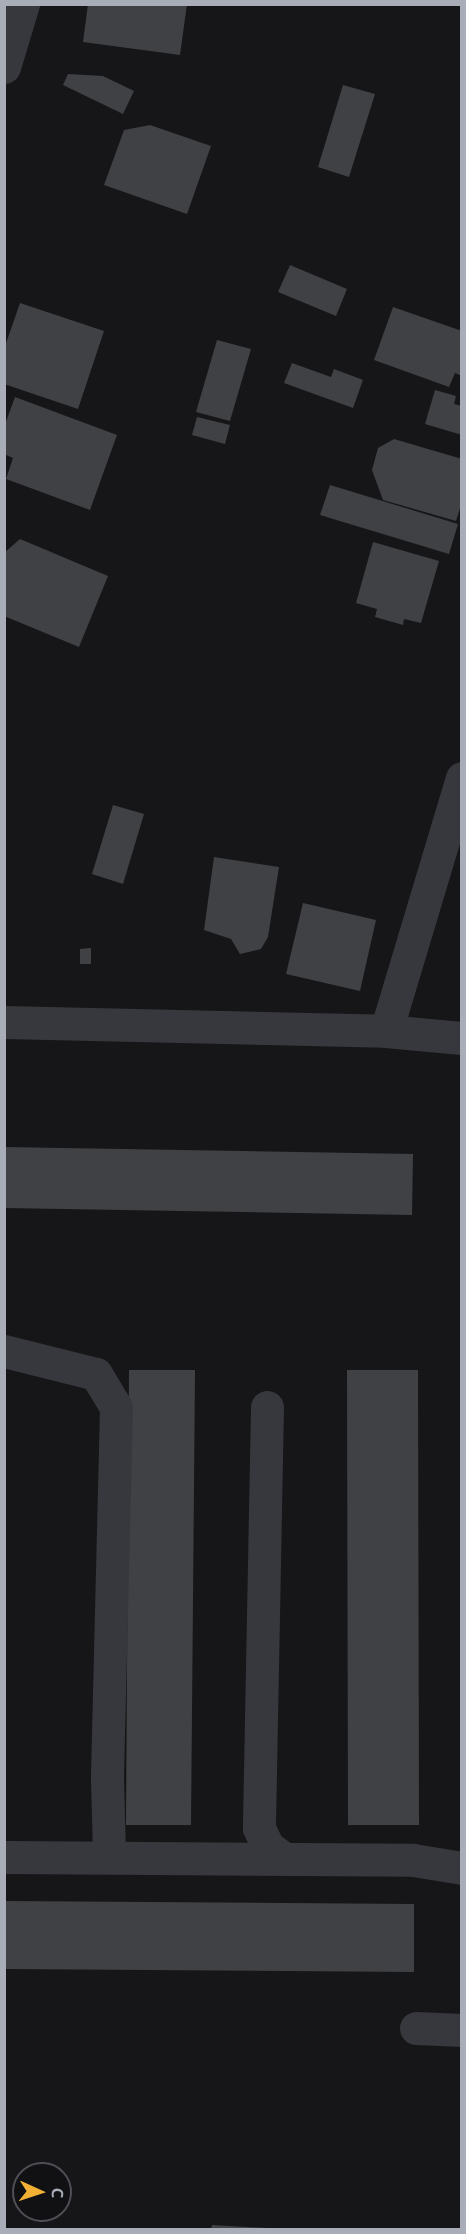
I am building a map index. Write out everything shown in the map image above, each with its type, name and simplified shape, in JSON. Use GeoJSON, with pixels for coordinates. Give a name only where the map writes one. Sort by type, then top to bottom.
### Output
{"type":"FeatureCollection","features":[{"type":"Feature","properties":{"kind":"street"},"geometry":{"type":"LineString","coordinates":[[4,66],[23,4]]}},
{"type":"Feature","properties":{"kind":"street"},"geometry":{"type":"LineString","coordinates":[[386,1031],[462,778]]}},
{"type":"Feature","properties":{"kind":"street"},"geometry":{"type":"LineString","coordinates":[[4,1022],[386,1031],[462,1038]]}},
{"type":"Feature","properties":{"kind":"street"},"geometry":{"type":"LineString","coordinates":[[4,1351],[96,1374],[116,1407],[107,1778],[109,1857]]}},
{"type":"Feature","properties":{"kind":"street"},"geometry":{"type":"LineString","coordinates":[[267,1407],[259,1828],[268,1847],[284,1858]]}},
{"type":"Feature","properties":{"kind":"street"},"geometry":{"type":"LineString","coordinates":[[4,1857],[413,1860],[462,1868]]}},
{"type":"Feature","properties":{"kind":"street"},"geometry":{"type":"LineString","coordinates":[[416,2028],[462,2030]]}},
{"type":"Feature","properties":{"kind":"building"},"geometry":{"type":"Polygon","coordinates":[[[88,4],[187,4],[180,55],[83,42],[88,4]]]}},
{"type":"Feature","properties":{"kind":"building"},"geometry":{"type":"Polygon","coordinates":[[[68,74],[103,76],[134,91],[123,114],[63,85],[68,74]]]}},
{"type":"Feature","properties":{"kind":"building"},"geometry":{"type":"Polygon","coordinates":[[[343,85],[375,94],[349,177],[318,167],[343,85]]]}},
{"type":"Feature","properties":{"kind":"building"},"geometry":{"type":"Polygon","coordinates":[[[150,125],[211,146],[187,214],[104,185],[124,130],[150,125]]]}},
{"type":"Feature","properties":{"kind":"building"},"geometry":{"type":"Polygon","coordinates":[[[290,265],[347,289],[336,316],[278,292],[290,265]]]}},
{"type":"Feature","properties":{"kind":"building"},"geometry":{"type":"Polygon","coordinates":[[[20,303],[104,331],[78,409],[4,384],[4,349],[20,303]]]}},
{"type":"Feature","properties":{"kind":"building"},"geometry":{"type":"Polygon","coordinates":[[[393,307],[462,331],[462,376],[455,373],[449,387],[374,360],[393,307]]]}},
{"type":"Feature","properties":{"kind":"building"},"geometry":{"type":"Polygon","coordinates":[[[217,340],[251,349],[230,421],[196,412],[217,340]]]}},
{"type":"Feature","properties":{"kind":"building"},"geometry":{"type":"Polygon","coordinates":[[[292,363],[331,377],[334,369],[363,380],[353,408],[284,383],[292,363]]]}},
{"type":"Feature","properties":{"kind":"building"},"geometry":{"type":"Polygon","coordinates":[[[435,390],[456,396],[454,404],[462,406],[462,435],[425,424],[435,390]]]}},
{"type":"Feature","properties":{"kind":"building"},"geometry":{"type":"Polygon","coordinates":[[[15,397],[117,435],[90,510],[6,479],[13,458],[4,454],[4,427],[15,397]]]}},
{"type":"Feature","properties":{"kind":"building"},"geometry":{"type":"Polygon","coordinates":[[[197,417],[230,425],[225,444],[192,435],[197,417]]]}},
{"type":"Feature","properties":{"kind":"building"},"geometry":{"type":"Polygon","coordinates":[[[394,439],[462,459],[462,502],[456,521],[383,500],[372,470],[378,448],[394,439]]]}},
{"type":"Feature","properties":{"kind":"building"},"geometry":{"type":"Polygon","coordinates":[[[330,485],[458,524],[449,554],[320,515],[330,485]]]}},
{"type":"Feature","properties":{"kind":"building"},"geometry":{"type":"Polygon","coordinates":[[[20,539],[108,576],[79,647],[4,616],[4,553],[20,539]]]}},
{"type":"Feature","properties":{"kind":"building"},"geometry":{"type":"Polygon","coordinates":[[[373,542],[439,561],[421,623],[404,619],[403,625],[375,617],[377,609],[356,603],[373,542]]]}},
{"type":"Feature","properties":{"kind":"building"},"geometry":{"type":"Polygon","coordinates":[[[113,805],[144,814],[123,884],[92,874],[113,805]]]}},
{"type":"Feature","properties":{"kind":"building"},"geometry":{"type":"Polygon","coordinates":[[[214,857],[279,867],[268,937],[261,949],[240,954],[231,939],[204,930],[214,857]]]}},
{"type":"Feature","properties":{"kind":"building"},"geometry":{"type":"Polygon","coordinates":[[[303,903],[376,920],[360,991],[286,974],[303,903]]]}},
{"type":"Feature","properties":{"kind":"building"},"geometry":{"type":"Polygon","coordinates":[[[91,948],[91,964],[80,964],[80,949],[91,948]]]}},
{"type":"Feature","properties":{"kind":"building"},"geometry":{"type":"Polygon","coordinates":[[[4,1147],[413,1154],[412,1215],[4,1208],[4,1147]]]}},
{"type":"Feature","properties":{"kind":"building"},"geometry":{"type":"Polygon","coordinates":[[[129,1370],[195,1370],[191,1825],[126,1825],[129,1370]]]}},
{"type":"Feature","properties":{"kind":"building"},"geometry":{"type":"Polygon","coordinates":[[[347,1370],[418,1370],[419,1825],[348,1825],[347,1370]]]}},
{"type":"Feature","properties":{"kind":"building"},"geometry":{"type":"Polygon","coordinates":[[[4,1901],[414,1904],[414,1972],[4,1969],[4,1901]]]}},
{"type":"Feature","properties":{"kind":"building"},"geometry":{"type":"Polygon","coordinates":[[[212,2225],[267,2228],[267,2230],[211,2230],[212,2225]]]}}]}
